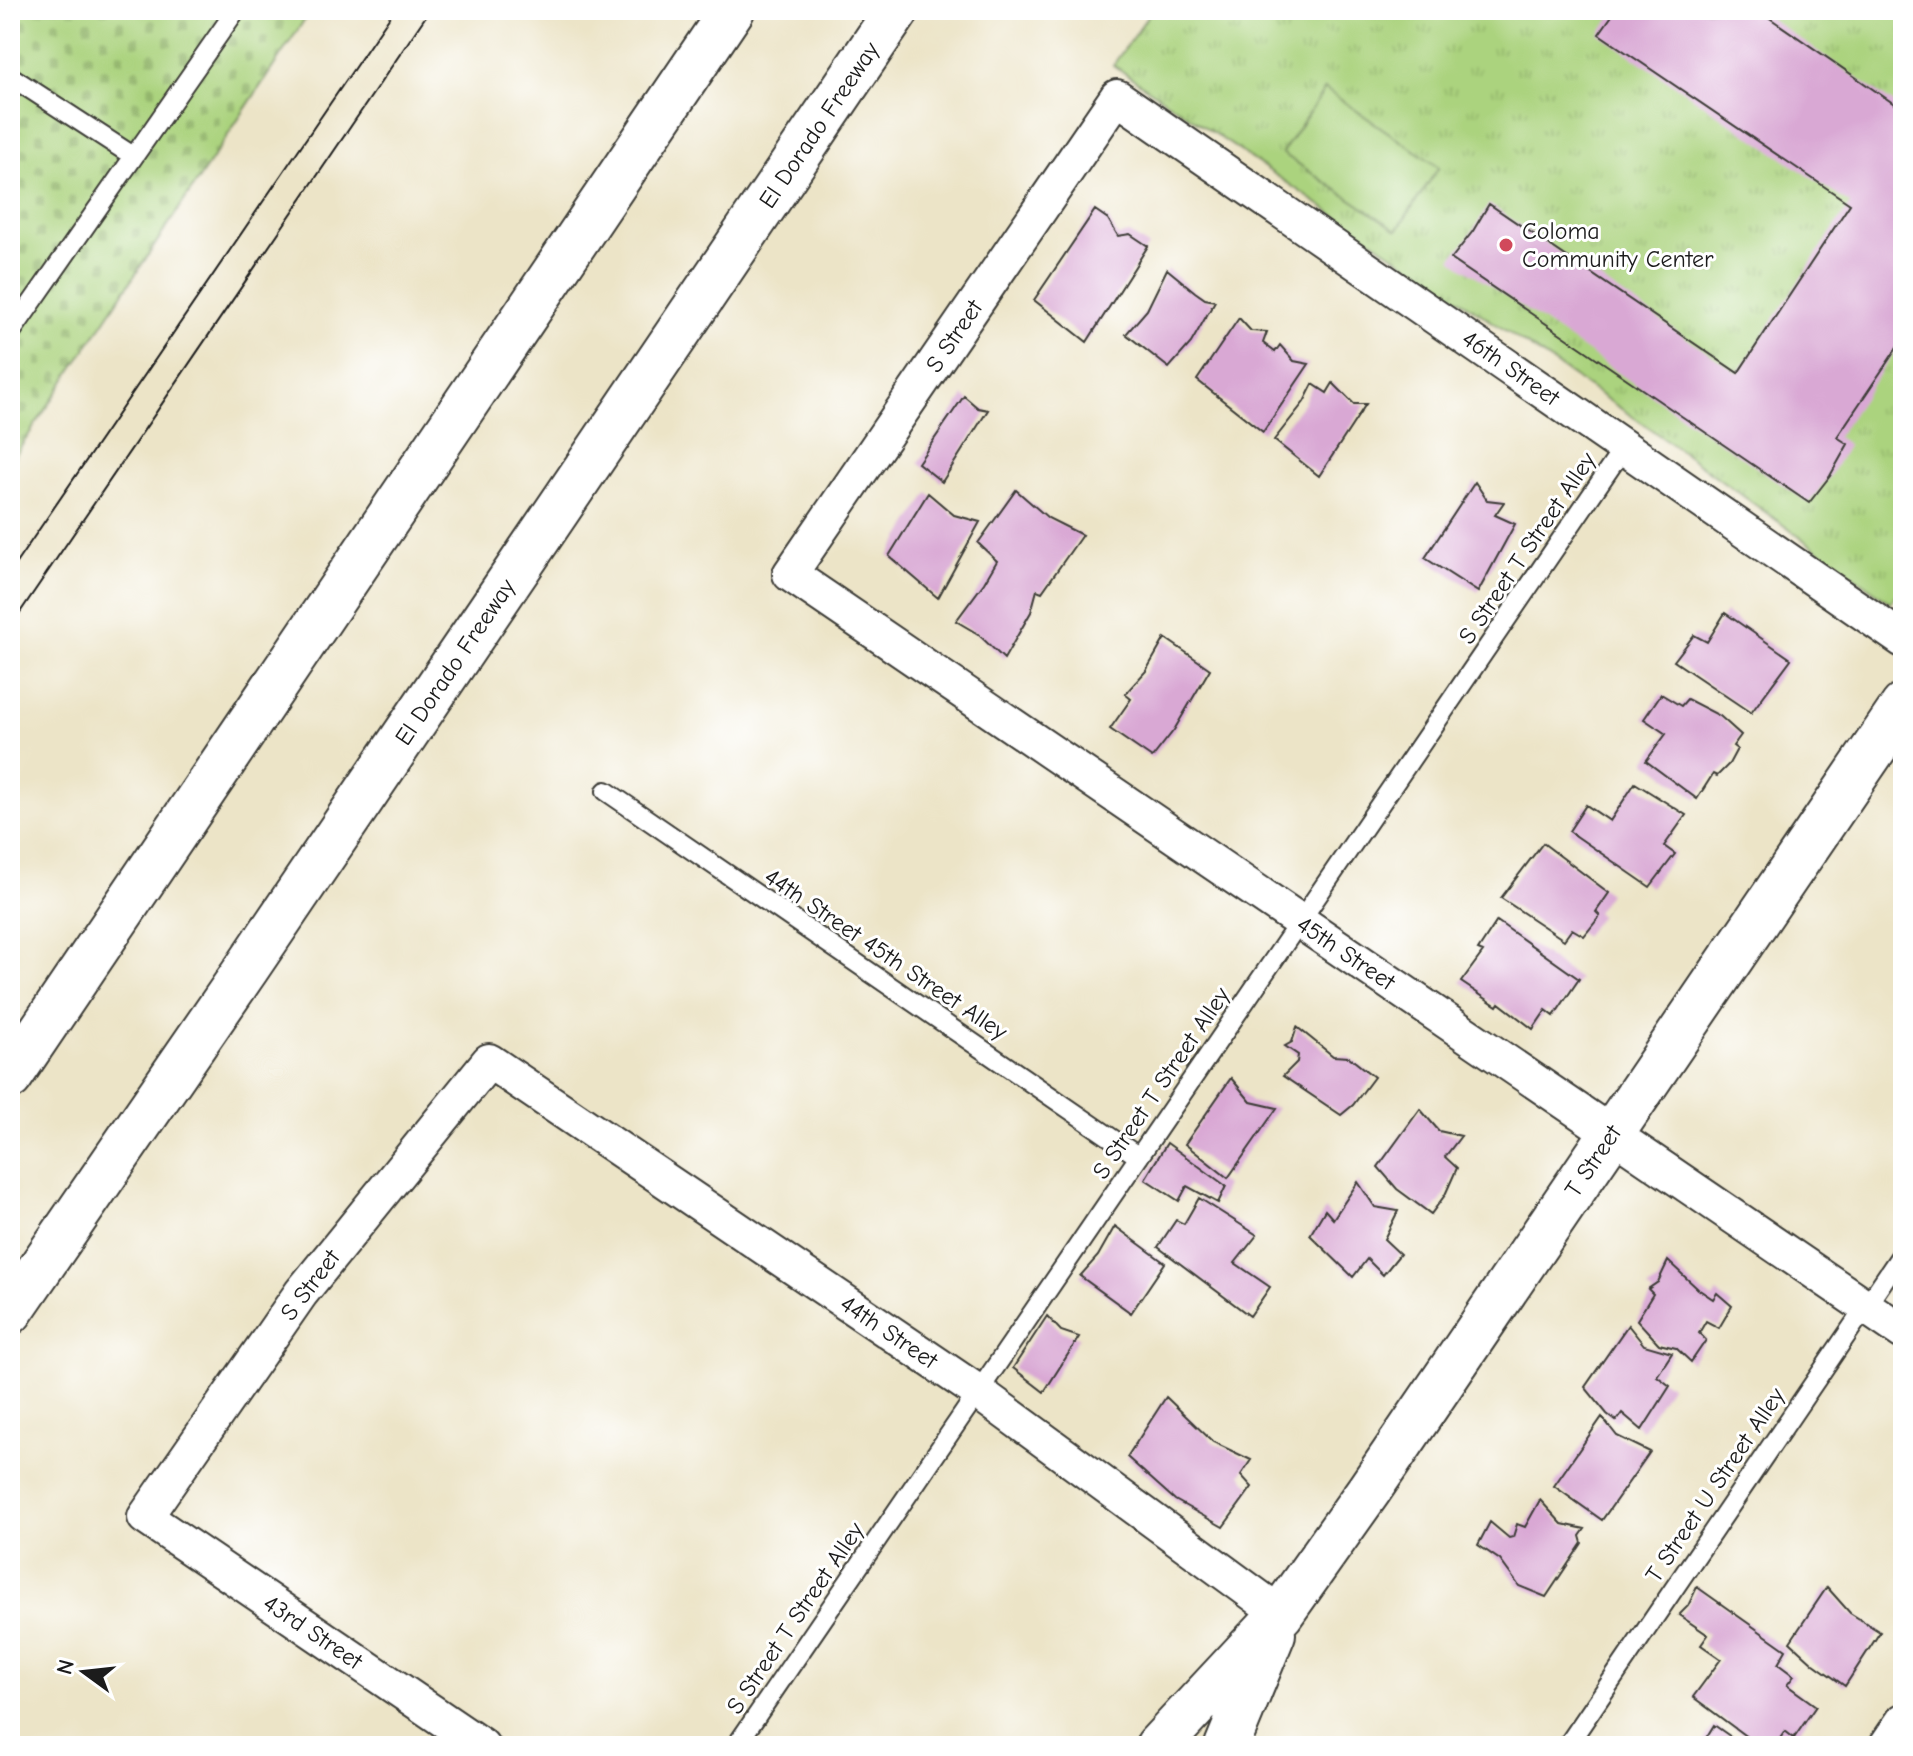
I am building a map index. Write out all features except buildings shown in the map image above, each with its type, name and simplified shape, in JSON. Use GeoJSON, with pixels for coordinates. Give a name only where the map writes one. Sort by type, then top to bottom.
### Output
{"type":"FeatureCollection","features":[{"type":"Feature","properties":{"kind":"main road"},"geometry":{"type":"LineString","coordinates":[[10,1077],[732,10]]}},
{"type":"Feature","properties":{"kind":"main road","name":"El Dorado Freeway"},"geometry":{"type":"LineString","coordinates":[[10,1312],[897,10]]}},
{"type":"Feature","properties":{"kind":"main road","name":"T Street"},"geometry":{"type":"LineString","coordinates":[[1158,1746],[1281,1614],[1369,1490],[1903,706]]}},
{"type":"Feature","properties":{"kind":"main road","name":"T Street"},"geometry":{"type":"LineString","coordinates":[[1227,1746],[1281,1614]]}},
{"type":"Feature","properties":{"kind":"street","name":"46th Street"},"geometry":{"type":"LineString","coordinates":[[1117,97],[1903,640]]}},
{"type":"Feature","properties":{"kind":"street","name":"S Street"},"geometry":{"type":"LineString","coordinates":[[790,574],[1117,97]]}},
{"type":"Feature","properties":{"kind":"street","name":"45th Street"},"geometry":{"type":"LineString","coordinates":[[790,574],[1903,1332]]}},
{"type":"Feature","properties":{"kind":"street","name":"S Street"},"geometry":{"type":"LineString","coordinates":[[145,1517],[301,1293],[489,1061]]}},
{"type":"Feature","properties":{"kind":"street","name":"44th Street"},"geometry":{"type":"LineString","coordinates":[[489,1061],[978,1392],[1281,1614]]}},
{"type":"Feature","properties":{"kind":"street","name":"43rd Street"},"geometry":{"type":"LineString","coordinates":[[145,1517],[482,1746]]}},
{"type":"Feature","properties":{"kind":"street"},"geometry":{"type":"LineString","coordinates":[[1886,1746],[1903,1721]]}},
{"type":"Feature","properties":{"kind":"lane"},"geometry":{"type":"LineString","coordinates":[[10,334],[236,10]]}},
{"type":"Feature","properties":{"kind":"lane"},"geometry":{"type":"LineString","coordinates":[[10,76],[133,156]]}},
{"type":"Feature","properties":{"kind":"lane","name":"S Street T Street Alley"},"geometry":{"type":"LineString","coordinates":[[736,1746],[1625,446]]}},
{"type":"Feature","properties":{"kind":"lane","name":"44th Street 45th Street Alley"},"geometry":{"type":"LineString","coordinates":[[606,791],[1139,1157]]}},
{"type":"Feature","properties":{"kind":"lane","name":"T Street U Street Alley"},"geometry":{"type":"LineString","coordinates":[[1567,1746],[1903,1252]]}},
{"type":"Feature","properties":{"kind":"green space"},"geometry":{"type":"Polygon","coordinates":[[[10,10],[311,10],[10,463],[10,10]]]}},
{"type":"Feature","properties":{"kind":"green space"},"geometry":{"type":"Polygon","coordinates":[[[1152,10],[1889,10],[1903,20],[1903,586],[1891,603],[1645,425],[1113,65],[1152,10]]]}},
{"type":"Feature","properties":{"kind":"green space"},"geometry":{"type":"Polygon","coordinates":[[[1325,89],[1439,167],[1397,230],[1282,153],[1325,89]]]}},
{"type":"Feature","properties":{"kind":"tram line"},"geometry":{"type":"LineString","coordinates":[[10,572],[394,10]]}},
{"type":"Feature","properties":{"kind":"tram line"},"geometry":{"type":"LineString","coordinates":[[10,627],[430,10]]}},
{"type":"Feature","properties":{"kind":"place","name":"Coloma Community Center"},"geometry":{"type":"Point","coordinates":[1506,245]}}]}
